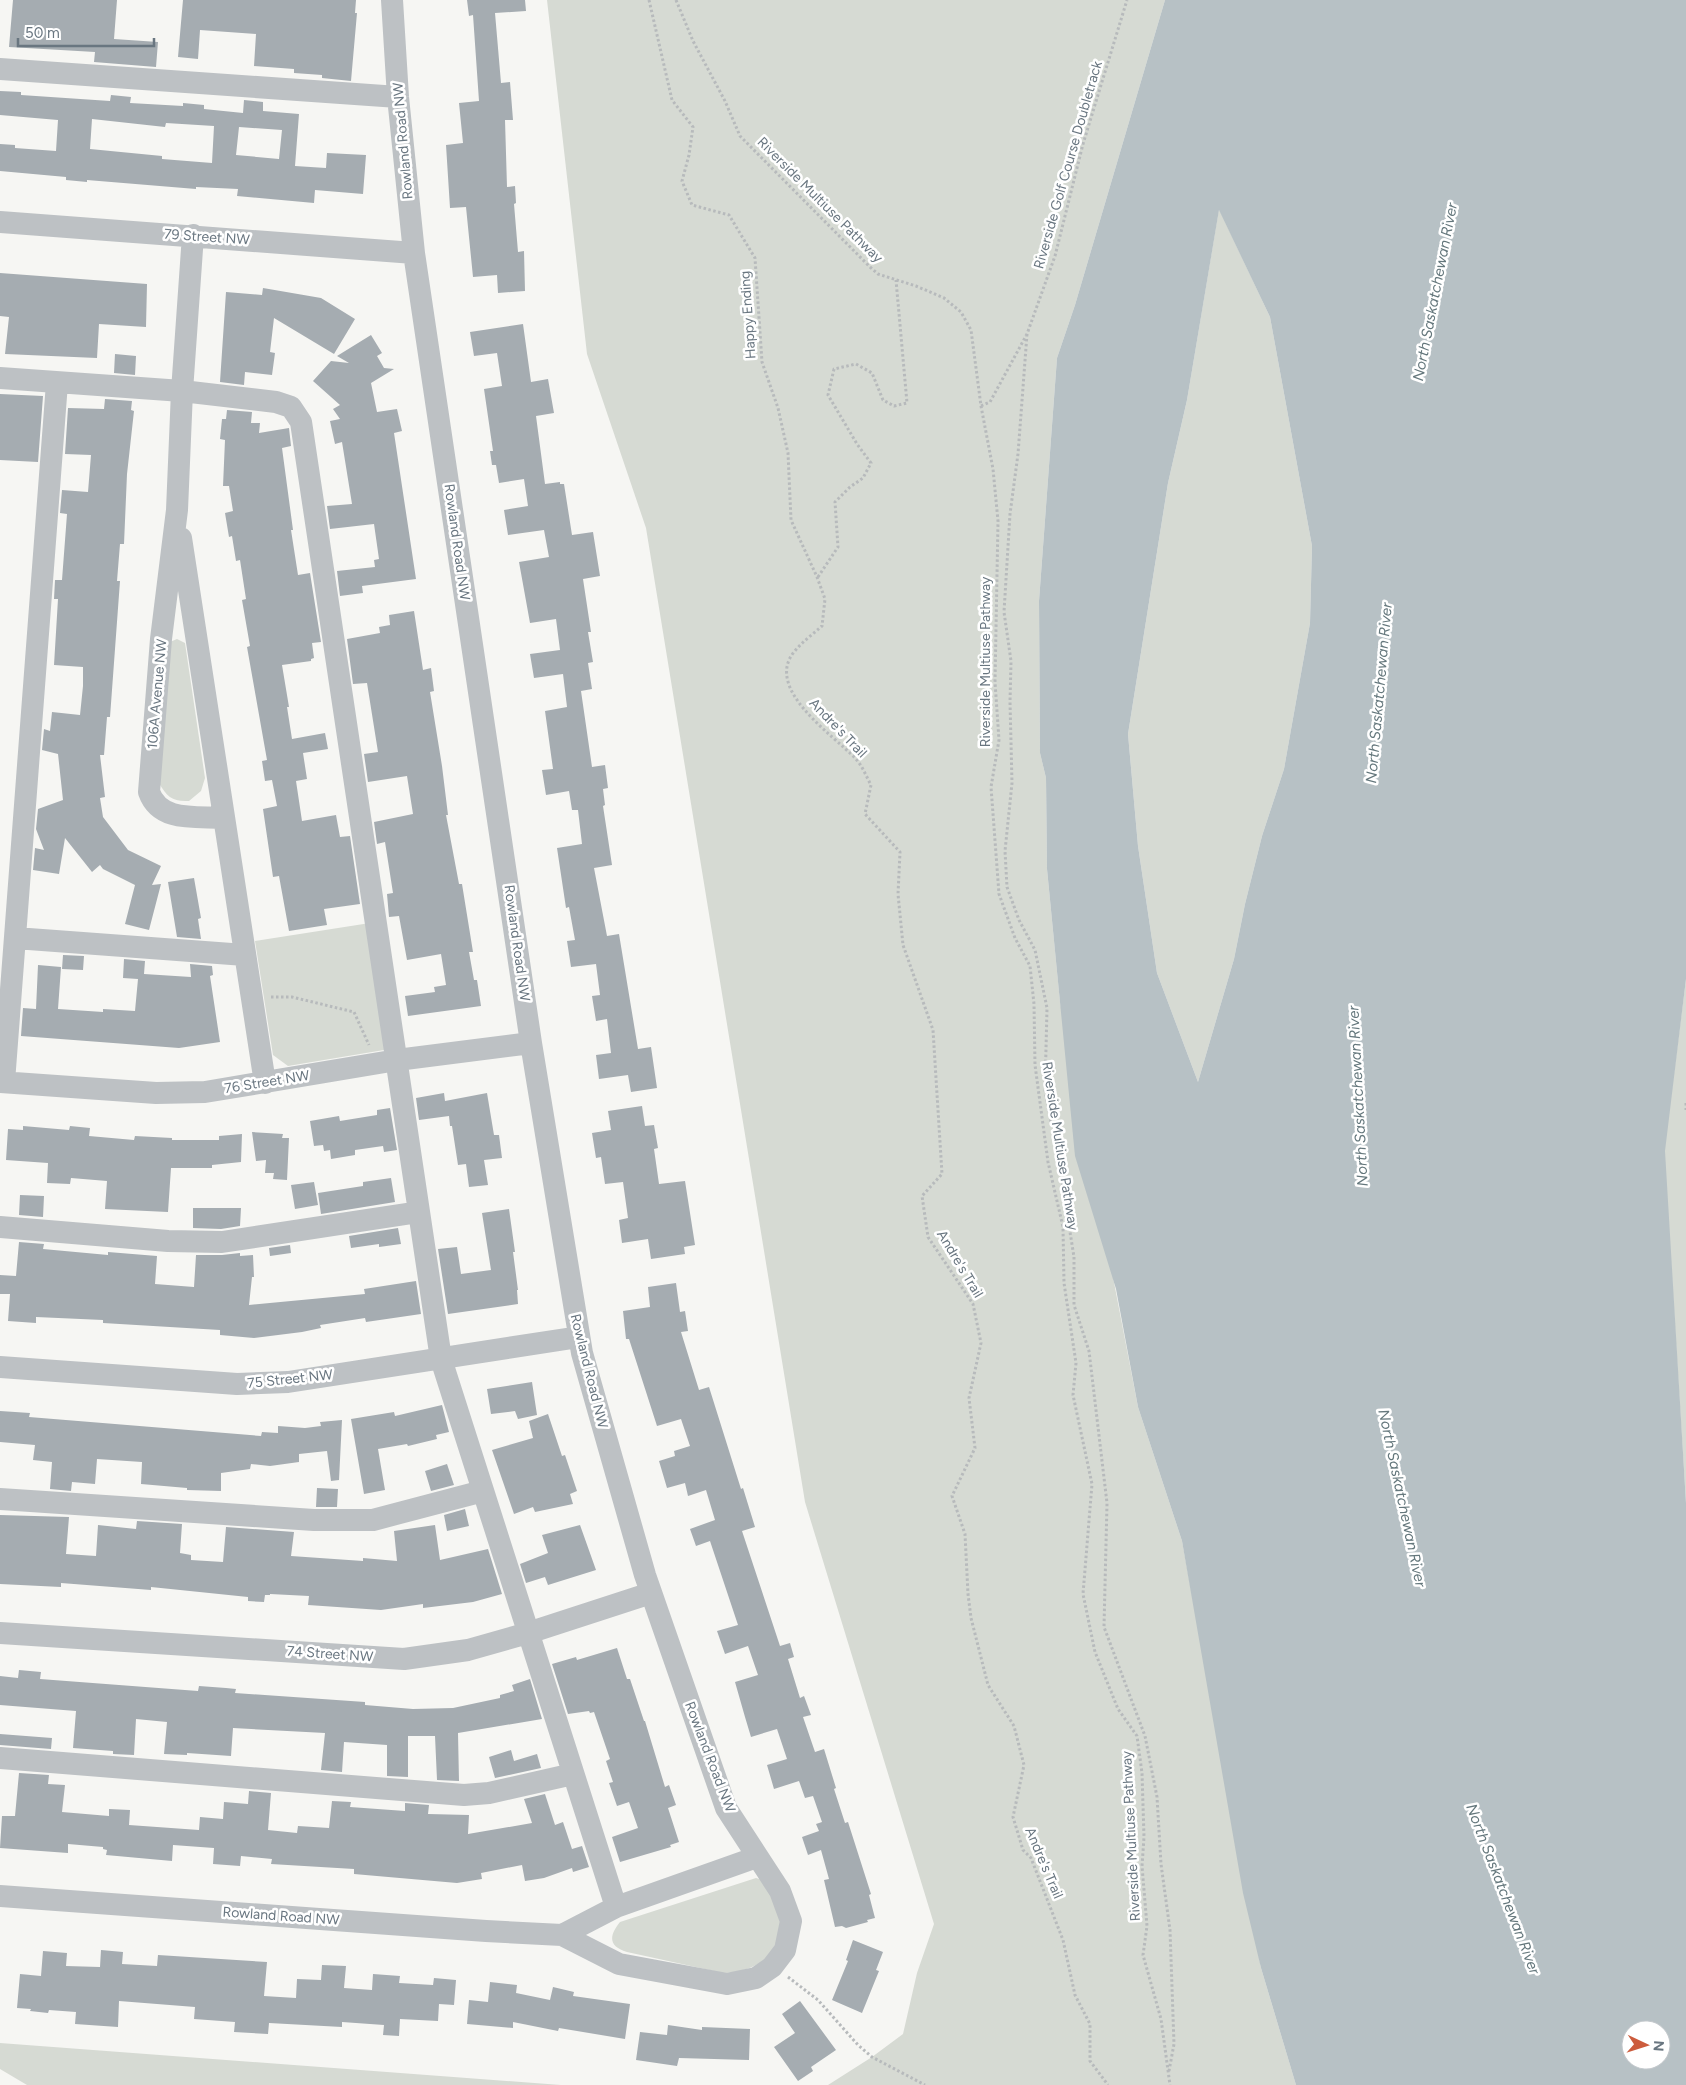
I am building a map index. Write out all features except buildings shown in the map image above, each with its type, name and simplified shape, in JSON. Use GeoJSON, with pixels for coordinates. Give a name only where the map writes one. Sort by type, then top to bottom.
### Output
{"type":"FeatureCollection","features":[{"type":"Feature","properties":{"kind":"street","name":"Rowland Road NW"},"geometry":{"type":"LineString","coordinates":[[0,1896],[486,1931],[562,1934],[619,1964],[727,1984],[756,1978],[772,1967],[786,1950],[791,1921],[780,1891],[726,1808],[651,1593],[582,1354],[531,1043],[414,253],[398,97],[392,0]]}},
{"type":"Feature","properties":{"kind":"street"},"geometry":{"type":"LineString","coordinates":[[0,69],[398,97]]}},
{"type":"Feature","properties":{"kind":"street","name":"79 Street NW"},"geometry":{"type":"LineString","coordinates":[[0,222],[414,253]]}},
{"type":"Feature","properties":{"kind":"street","name":"106A Avenue NW"},"geometry":{"type":"LineString","coordinates":[[193,235],[182,391],[177,510],[161,639],[149,792],[156,807],[171,815],[224,818]]}},
{"type":"Feature","properties":{"kind":"street"},"geometry":{"type":"LineString","coordinates":[[0,378],[182,391],[276,402],[291,408],[301,422],[441,1359],[616,1907]]}},
{"type":"Feature","properties":{"kind":"street"},"geometry":{"type":"LineString","coordinates":[[2,1082],[15,938],[57,382]]}},
{"type":"Feature","properties":{"kind":"street","name":"106A Avenue NW"},"geometry":{"type":"LineString","coordinates":[[177,510],[265,1083]]}},
{"type":"Feature","properties":{"kind":"street"},"geometry":{"type":"LineString","coordinates":[[15,938],[245,955]]}},
{"type":"Feature","properties":{"kind":"street","name":"76 Street NW"},"geometry":{"type":"LineString","coordinates":[[2,1082],[156,1093],[205,1092],[397,1060],[531,1043]]}},
{"type":"Feature","properties":{"kind":"street"},"geometry":{"type":"LineString","coordinates":[[0,1227],[168,1240],[222,1242],[418,1212]]}},
{"type":"Feature","properties":{"kind":"street","name":"75 Street NW"},"geometry":{"type":"LineString","coordinates":[[0,1367],[237,1384],[288,1382],[579,1337]]}},
{"type":"Feature","properties":{"kind":"street"},"geometry":{"type":"LineString","coordinates":[[0,1498],[314,1520],[374,1520],[483,1491]]}},
{"type":"Feature","properties":{"kind":"street","name":"74 Street NW"},"geometry":{"type":"LineString","coordinates":[[0,1632],[404,1659],[468,1650],[528,1634],[651,1593]]}},
{"type":"Feature","properties":{"kind":"street"},"geometry":{"type":"LineString","coordinates":[[0,1758],[464,1796],[489,1793],[573,1774]]}},
{"type":"Feature","properties":{"kind":"street","name":"Rowland Road NW"},"geometry":{"type":"LineString","coordinates":[[562,1934],[616,1907],[758,1857]]}},
{"type":"Feature","properties":{"kind":"path","name":"Happy Ending"},"geometry":{"type":"LineString","coordinates":[[649,0],[672,100],[693,127],[689,155],[682,181],[692,205],[729,215],[755,258],[762,362],[778,408],[788,453],[791,520],[817,577]]}},
{"type":"Feature","properties":{"kind":"path","name":"Riverside Multiuse Pathway"},"geometry":{"type":"LineString","coordinates":[[676,0],[693,41],[725,101],[740,136],[878,274],[916,286],[944,298],[961,312],[971,330],[981,406],[993,469],[998,521],[995,682],[998,740],[991,787],[999,894],[1015,938],[1030,966],[1034,1004],[1035,1065],[1048,1162],[1063,1228],[1064,1283],[1076,1363],[1073,1395],[1092,1484],[1083,1594],[1095,1652],[1118,1709],[1137,1736],[1142,1773],[1144,1837],[1142,1866],[1147,1926],[1144,1955],[1161,2019],[1170,2085]]}},
{"type":"Feature","properties":{"kind":"path","name":"Riverside Golf Course Doubletrack"},"geometry":{"type":"LineString","coordinates":[[1027,334],[1055,256],[1083,144],[1127,0]]}},
{"type":"Feature","properties":{"kind":"path"},"geometry":{"type":"LineString","coordinates":[[817,577],[838,547],[835,502],[850,487],[863,478],[871,463],[857,444],[828,395],[834,369],[856,364],[872,373],[882,400],[894,406],[907,403],[896,280]]}},
{"type":"Feature","properties":{"kind":"path"},"geometry":{"type":"LineString","coordinates":[[981,406],[990,402],[1027,334]]}},
{"type":"Feature","properties":{"kind":"path"},"geometry":{"type":"LineString","coordinates":[[1027,334],[1018,454],[1010,514],[1004,612],[1011,661],[1012,784],[1004,851],[1007,887],[1019,920],[1034,950],[1047,1008],[1045,1090],[1074,1257],[1074,1305],[1089,1350],[1107,1503],[1104,1627],[1145,1736],[1157,1797],[1161,1864],[1170,1930],[1174,2044],[1169,2075]]}},
{"type":"Feature","properties":{"kind":"path","name":"Andre's Trail"},"geometry":{"type":"LineString","coordinates":[[817,577],[825,600],[822,626],[793,653],[785,674],[793,696],[819,726],[857,760],[871,784],[865,814],[900,852],[898,894],[903,944],[933,1030],[934,1040],[942,1174],[922,1196],[928,1237],[973,1304],[981,1343],[969,1398],[975,1448],[952,1496],[965,1534],[971,1618],[988,1684],[1014,1726],[1024,1765],[1013,1817],[1023,1850],[1031,1858],[1063,1940],[1075,1995],[1090,2024],[1090,2061],[1108,2085]]}},
{"type":"Feature","properties":{"kind":"path"},"geometry":{"type":"LineString","coordinates":[[266,997],[292,997],[354,1012],[371,1051]]}},
{"type":"Feature","properties":{"kind":"path"},"geometry":{"type":"LineString","coordinates":[[1686,1103],[1686,1110]]}},
{"type":"Feature","properties":{"kind":"path"},"geometry":{"type":"LineString","coordinates":[[772,1967],[818,2000],[858,2045],[872,2057],[925,2085]]}},
{"type":"Feature","properties":{"kind":"shaded area"},"geometry":{"type":"Polygon","coordinates":[[[547,0],[1165,0],[1075,305],[1057,358],[1039,601],[1040,753],[1046,778],[1047,869],[1060,1002],[1138,1407],[1182,1541],[1261,1968],[1296,2085],[828,2085],[872,2057],[903,2034],[917,1973],[934,1924],[805,1502],[646,528],[587,354],[547,0]]]}},
{"type":"Feature","properties":{"kind":"shaded area"},"geometry":{"type":"Polygon","coordinates":[[[1219,209],[1270,317],[1312,546],[1310,623],[1284,769],[1262,836],[1234,959],[1198,1082],[1157,973],[1138,846],[1128,734],[1168,483],[1187,400],[1219,209]]]}},
{"type":"Feature","properties":{"kind":"shaded area"},"geometry":{"type":"Polygon","coordinates":[[[177,639],[185,643],[205,778],[201,791],[189,801],[179,801],[171,798],[159,783],[170,642],[177,639]]]}},
{"type":"Feature","properties":{"kind":"shaded area"},"geometry":{"type":"Polygon","coordinates":[[[370,923],[390,1049],[288,1066],[273,1055],[255,941],[370,923]]]}},
{"type":"Feature","properties":{"kind":"shaded area"},"geometry":{"type":"Polygon","coordinates":[[[1686,979],[1686,1503],[1664,1151],[1686,979]]]}},
{"type":"Feature","properties":{"kind":"shaded area"},"geometry":{"type":"Polygon","coordinates":[[[756,1878],[766,1881],[778,1906],[782,1920],[778,1943],[765,1959],[756,1965],[735,1972],[723,1973],[627,1952],[616,1947],[612,1940],[612,1936],[620,1922],[756,1878]]]}},
{"type":"Feature","properties":{"kind":"shaded area"},"geometry":{"type":"Polygon","coordinates":[[[0,2043],[561,2085],[27,2085],[0,2069],[0,2043]]]}},
{"type":"Feature","properties":{"kind":"water","name":"North Saskatchewan River"},"geometry":{"type":"Polygon","coordinates":[[[1165,0],[1686,0],[1686,979],[1665,1151],[1686,1503],[1686,2085],[1296,2085],[1261,1968],[1243,1893],[1182,1541],[1138,1407],[1116,1289],[1075,1156],[1047,869],[1046,778],[1040,753],[1039,601],[1057,358],[1075,305],[1165,0]],[[1219,210],[1187,400],[1168,483],[1128,734],[1138,846],[1157,973],[1198,1082],[1234,959],[1262,836],[1284,769],[1310,623],[1312,546],[1270,317],[1219,210]]]}}]}
